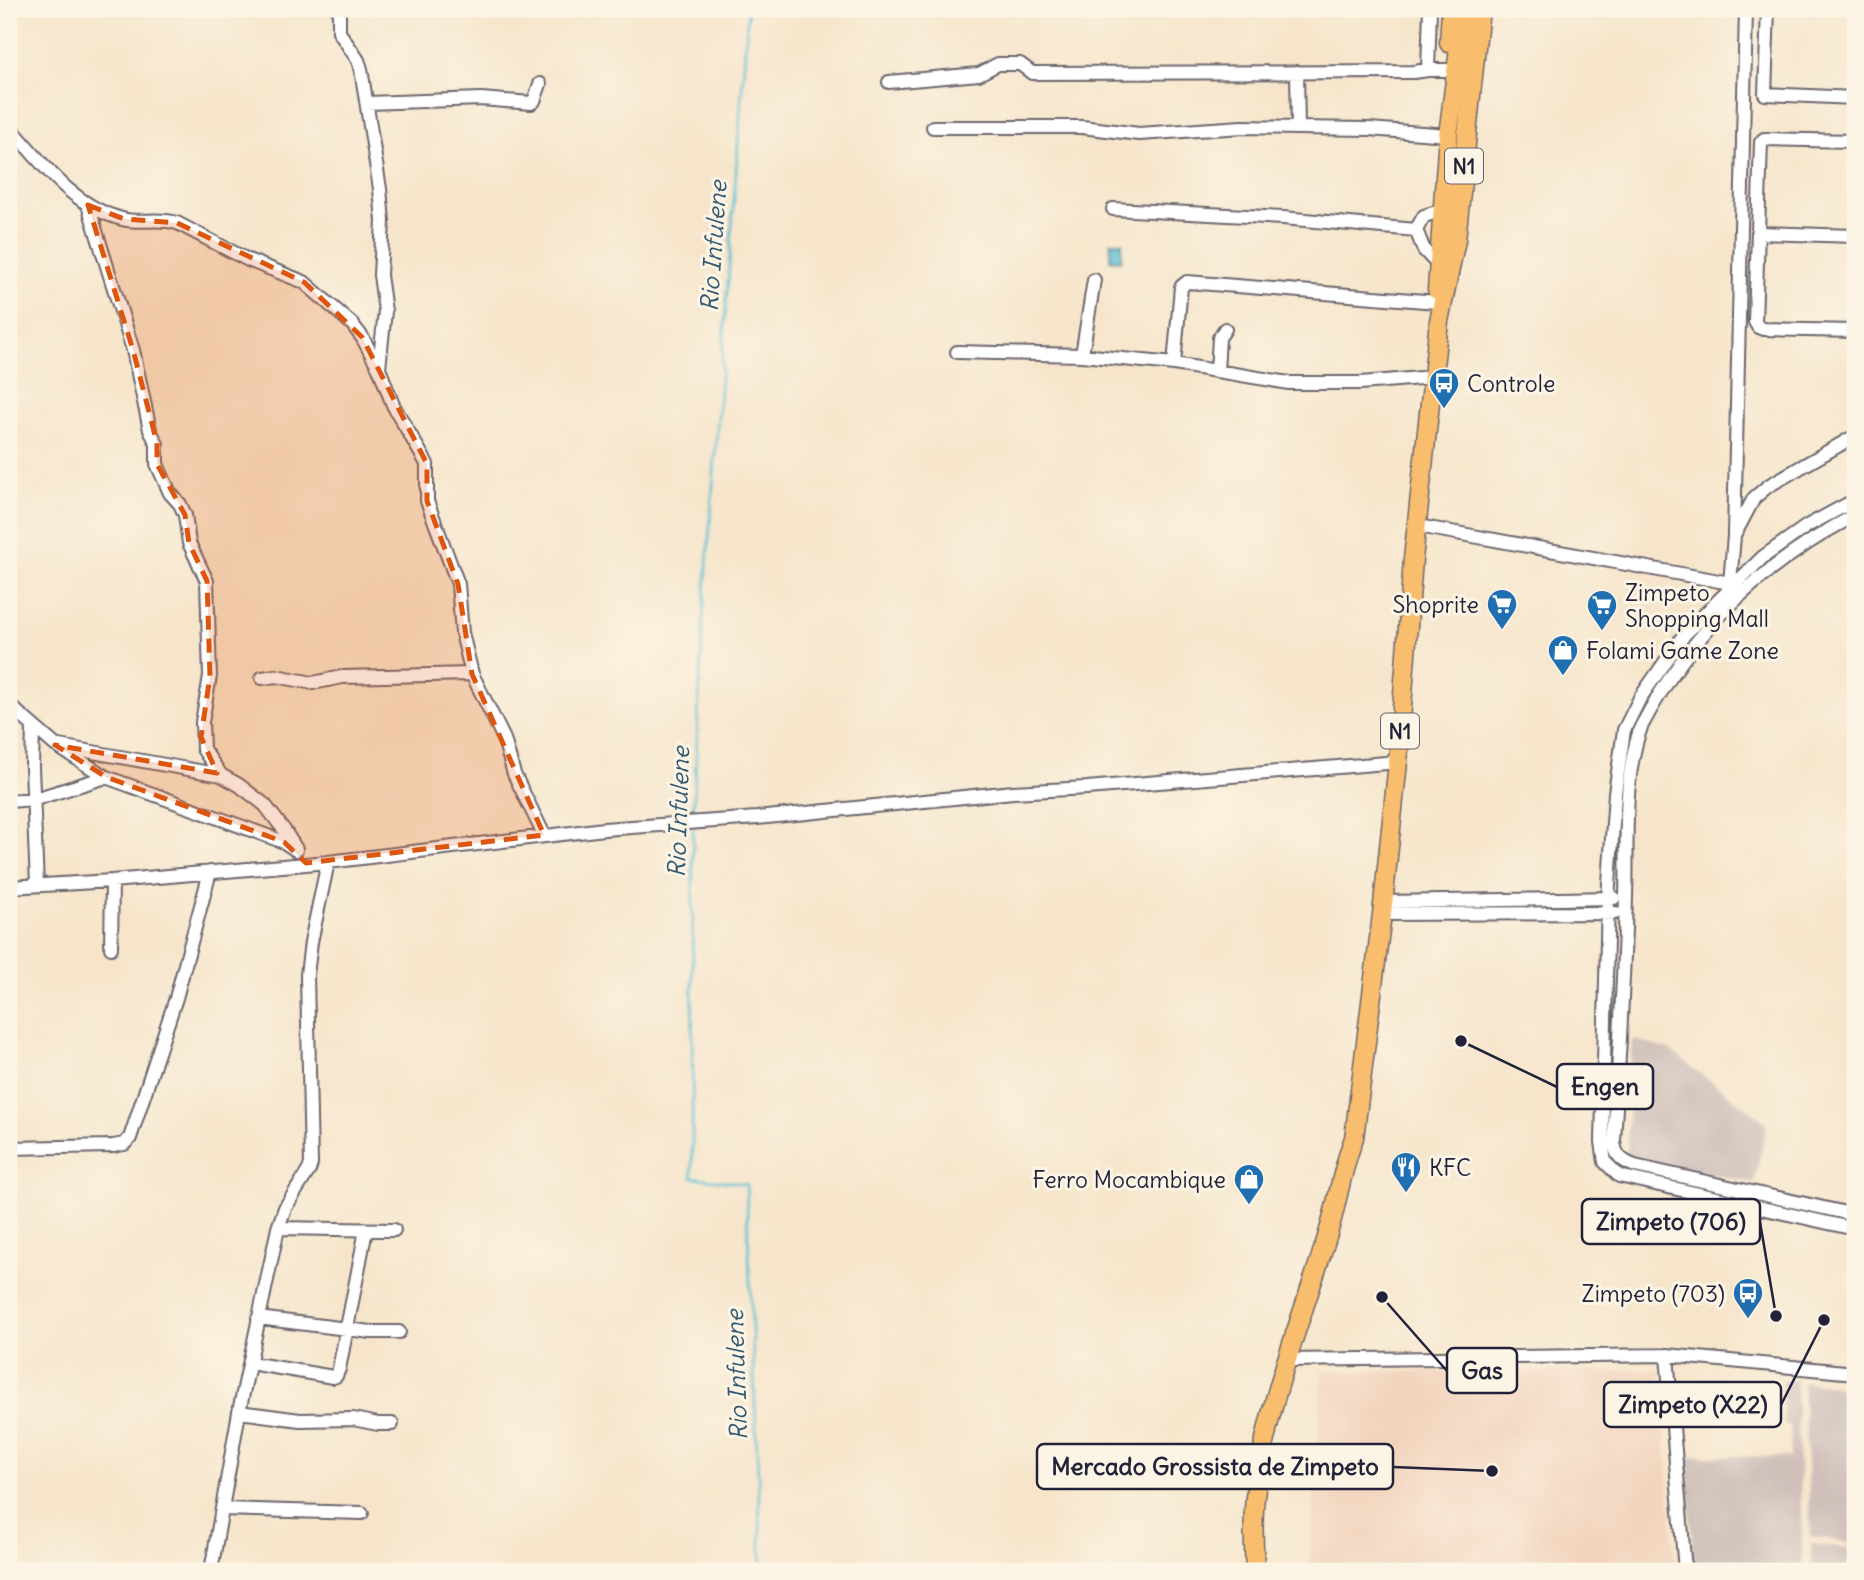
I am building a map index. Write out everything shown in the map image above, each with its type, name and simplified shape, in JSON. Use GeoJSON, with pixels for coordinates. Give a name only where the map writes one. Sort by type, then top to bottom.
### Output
{"type":"FeatureCollection","features":[{"type":"Feature","properties":{"kind":"highway"},"geometry":{"type":"LineString","coordinates":[[1448,133],[1445,107],[1451,9]]}},
{"type":"Feature","properties":{"kind":"highway","name":"N1"},"geometry":{"type":"LineString","coordinates":[[1438,321],[1438,265],[1448,133],[1464,9]]}},
{"type":"Feature","properties":{"kind":"highway","name":"N1"},"geometry":{"type":"LineString","coordinates":[[1255,1571],[1257,1479],[1287,1360],[1334,1216],[1347,1155],[1354,1138],[1383,908],[1398,762],[1413,559],[1438,321],[1456,240],[1480,9]]}},
{"type":"Feature","properties":{"kind":"street"},"geometry":{"type":"LineString","coordinates":[[339,9],[339,32],[358,60],[380,189],[383,221],[380,275],[385,311],[379,368]]}},
{"type":"Feature","properties":{"kind":"street"},"geometry":{"type":"LineString","coordinates":[[1428,69],[1430,9]]}},
{"type":"Feature","properties":{"kind":"street"},"geometry":{"type":"LineString","coordinates":[[1732,584],[1746,9]]}},
{"type":"Feature","properties":{"kind":"street"},"geometry":{"type":"LineString","coordinates":[[1768,9],[1765,93],[1855,98]]}},
{"type":"Feature","properties":{"kind":"street"},"geometry":{"type":"LineString","coordinates":[[889,82],[979,74],[998,64],[1020,64],[1032,73],[1447,70]]}},
{"type":"Feature","properties":{"kind":"street"},"geometry":{"type":"LineString","coordinates":[[1297,72],[1298,128]]}},
{"type":"Feature","properties":{"kind":"street"},"geometry":{"type":"LineString","coordinates":[[367,103],[481,99],[531,103],[540,84]]}},
{"type":"Feature","properties":{"kind":"street"},"geometry":{"type":"LineString","coordinates":[[9,125],[62,185],[88,205],[124,219],[169,220],[177,223],[248,260],[303,282],[352,324],[379,368],[393,405],[427,464],[427,501],[458,584],[463,633],[472,674],[504,739],[514,774],[544,835]]}},
{"type":"Feature","properties":{"kind":"street"},"geometry":{"type":"LineString","coordinates":[[933,127],[1082,127],[1139,134],[1242,127],[1448,133]]}},
{"type":"Feature","properties":{"kind":"street"},"geometry":{"type":"LineString","coordinates":[[1855,141],[1762,140],[1755,322],[1763,329],[1855,331]]}},
{"type":"Feature","properties":{"kind":"street"},"geometry":{"type":"LineString","coordinates":[[88,205],[133,350],[150,430],[157,444],[157,464],[170,493],[180,503],[185,515],[189,543],[208,587],[206,606],[210,676],[202,722],[202,749],[221,775]]}},
{"type":"Feature","properties":{"kind":"street"},"geometry":{"type":"LineString","coordinates":[[1113,209],[1283,218],[1416,230]]}},
{"type":"Feature","properties":{"kind":"street"},"geometry":{"type":"LineString","coordinates":[[1416,230],[1424,216],[1443,210]]}},
{"type":"Feature","properties":{"kind":"street"},"geometry":{"type":"LineString","coordinates":[[1416,230],[1424,250],[1438,265]]}},
{"type":"Feature","properties":{"kind":"street"},"geometry":{"type":"LineString","coordinates":[[1760,233],[1855,236]]}},
{"type":"Feature","properties":{"kind":"street"},"geometry":{"type":"LineString","coordinates":[[1082,355],[1094,280]]}},
{"type":"Feature","properties":{"kind":"street"},"geometry":{"type":"LineString","coordinates":[[1174,364],[1181,287],[1187,282],[1437,302]]}},
{"type":"Feature","properties":{"kind":"street"},"geometry":{"type":"LineString","coordinates":[[1217,371],[1219,338],[1224,328]]}},
{"type":"Feature","properties":{"kind":"street"},"geometry":{"type":"LineString","coordinates":[[957,352],[1082,355],[1174,364],[1289,383],[1361,383],[1433,377]]}},
{"type":"Feature","properties":{"kind":"street"},"geometry":{"type":"LineString","coordinates":[[1734,536],[1754,498],[1768,486],[1855,436]]}},
{"type":"Feature","properties":{"kind":"street"},"geometry":{"type":"LineString","coordinates":[[1855,500],[1807,526],[1763,557],[1732,584],[1668,657],[1640,698],[1624,730],[1615,793],[1608,899],[1602,1142],[1605,1162],[1611,1171],[1630,1180],[1855,1229]]}},
{"type":"Feature","properties":{"kind":"street"},"geometry":{"type":"LineString","coordinates":[[1855,515],[1782,559],[1739,596],[1699,637],[1649,712],[1635,743],[1629,782],[1614,1141],[1618,1157],[1635,1166],[1855,1215]]}},
{"type":"Feature","properties":{"kind":"street"},"geometry":{"type":"LineString","coordinates":[[1418,526],[1732,584]]}},
{"type":"Feature","properties":{"kind":"street"},"geometry":{"type":"LineString","coordinates":[[262,678],[276,676],[313,683],[342,677],[472,674]]}},
{"type":"Feature","properties":{"kind":"street"},"geometry":{"type":"LineString","coordinates":[[9,705],[55,745],[106,777],[195,808],[296,849]]}},
{"type":"Feature","properties":{"kind":"street"},"geometry":{"type":"LineString","coordinates":[[33,727],[37,885]]}},
{"type":"Feature","properties":{"kind":"street"},"geometry":{"type":"LineString","coordinates":[[55,745],[148,764],[221,775],[265,805],[306,863]]}},
{"type":"Feature","properties":{"kind":"street"},"geometry":{"type":"LineString","coordinates":[[188,768],[202,749]]}},
{"type":"Feature","properties":{"kind":"street"},"geometry":{"type":"LineString","coordinates":[[9,887],[328,862],[544,835],[757,818],[1013,792],[1398,762]]}},
{"type":"Feature","properties":{"kind":"street"},"geometry":{"type":"LineString","coordinates":[[9,801],[35,799],[106,777]]}},
{"type":"Feature","properties":{"kind":"street"},"geometry":{"type":"LineString","coordinates":[[211,1571],[239,1412],[278,1228],[285,1208],[310,1164],[307,975],[328,862]]}},
{"type":"Feature","properties":{"kind":"street"},"geometry":{"type":"LineString","coordinates":[[9,1148],[113,1146],[124,1144],[131,1138],[176,998],[210,872]]}},
{"type":"Feature","properties":{"kind":"street"},"geometry":{"type":"LineString","coordinates":[[111,948],[112,881]]}},
{"type":"Feature","properties":{"kind":"street"},"geometry":{"type":"LineString","coordinates":[[1383,908],[1626,898]]}},
{"type":"Feature","properties":{"kind":"street"},"geometry":{"type":"LineString","coordinates":[[1383,908],[1625,913]]}},
{"type":"Feature","properties":{"kind":"street"},"geometry":{"type":"LineString","coordinates":[[278,1228],[394,1230]]}},
{"type":"Feature","properties":{"kind":"street"},"geometry":{"type":"LineString","coordinates":[[250,1363],[333,1377],[339,1369],[366,1230]]}},
{"type":"Feature","properties":{"kind":"street"},"geometry":{"type":"LineString","coordinates":[[258,1318],[345,1330],[399,1332]]}},
{"type":"Feature","properties":{"kind":"street"},"geometry":{"type":"LineString","coordinates":[[1667,1355],[1685,1571]]}},
{"type":"Feature","properties":{"kind":"street"},"geometry":{"type":"LineString","coordinates":[[1287,1360],[1667,1355],[1855,1373]]}},
{"type":"Feature","properties":{"kind":"street"},"geometry":{"type":"LineString","coordinates":[[239,1412],[300,1420],[353,1419],[392,1424]]}},
{"type":"Feature","properties":{"kind":"street"},"geometry":{"type":"LineString","coordinates":[[222,1509],[362,1513]]}},
{"type":"Feature","properties":{"kind":"highlighted area"},"geometry":{"type":"Polygon","coordinates":[[[88,205],[124,219],[177,223],[304,282],[362,337],[427,464],[427,501],[458,584],[472,674],[544,835],[306,863],[284,842],[106,777],[55,745],[217,773],[201,737],[210,676],[207,581],[189,543],[185,515],[157,464],[157,443],[133,350],[88,205]]]}},
{"type":"Feature","properties":{"kind":"shaded area"},"geometry":{"type":"Polygon","coordinates":[[[1632,1039],[1669,1050],[1767,1123],[1754,1183],[1632,1156],[1627,1151],[1632,1039]]]}},
{"type":"Feature","properties":{"kind":"shaded area"},"geometry":{"type":"Polygon","coordinates":[[[1322,1371],[1660,1371],[1675,1571],[1310,1571],[1322,1371]]]}},
{"type":"Feature","properties":{"kind":"shaded area"},"geometry":{"type":"Polygon","coordinates":[[[1796,1379],[1803,1571],[1694,1571],[1686,1456],[1790,1457],[1791,1427],[1784,1424],[1782,1381],[1796,1379]]]}},
{"type":"Feature","properties":{"kind":"shaded area"},"geometry":{"type":"Polygon","coordinates":[[[1803,1382],[1855,1389],[1855,1544],[1811,1536],[1803,1382]]]}},
{"type":"Feature","properties":{"kind":"shaded area"},"geometry":{"type":"Polygon","coordinates":[[[1811,1544],[1848,1548],[1855,1552],[1855,1571],[1811,1571],[1811,1544]]]}},
{"type":"Feature","properties":{"kind":"water"},"geometry":{"type":"Polygon","coordinates":[[[1111,242],[1122,242],[1121,261],[1110,260],[1111,242]]]}},
{"type":"Feature","properties":{"kind":"waterway","name":"Rio Infulene"},"geometry":{"type":"LineString","coordinates":[[693,819],[703,621],[748,9]]}},
{"type":"Feature","properties":{"kind":"waterway","name":"Rio Infulene"},"geometry":{"type":"LineString","coordinates":[[693,826],[692,1177],[746,1184],[762,1571]]}},
{"type":"Feature","properties":{"kind":"place","name":"Controle"},"geometry":{"type":"Point","coordinates":[1444,410]}},
{"type":"Feature","properties":{"kind":"place","name":"Shoprite"},"geometry":{"type":"Point","coordinates":[1502,631]}},
{"type":"Feature","properties":{"kind":"place","name":"Zimpeto Shopping Mall"},"geometry":{"type":"Point","coordinates":[1602,632]}},
{"type":"Feature","properties":{"kind":"place","name":"Folami Game Zone"},"geometry":{"type":"Point","coordinates":[1563,677]}},
{"type":"Feature","properties":{"kind":"place","name":"Engen"},"geometry":{"type":"Point","coordinates":[1461,1041]}},
{"type":"Feature","properties":{"kind":"place","name":"KFC"},"geometry":{"type":"Point","coordinates":[1406,1194]}},
{"type":"Feature","properties":{"kind":"place","name":"Ferro Mocambique"},"geometry":{"type":"Point","coordinates":[1249,1206]}},
{"type":"Feature","properties":{"kind":"place","name":"Gas"},"geometry":{"type":"Point","coordinates":[1382,1297]}},
{"type":"Feature","properties":{"kind":"place","name":"Zimpeto (706)"},"geometry":{"type":"Point","coordinates":[1776,1316]}},
{"type":"Feature","properties":{"kind":"place","name":"Zimpeto (703)"},"geometry":{"type":"Point","coordinates":[1748,1320]}},
{"type":"Feature","properties":{"kind":"place","name":"Zimpeto (X22)"},"geometry":{"type":"Point","coordinates":[1824,1320]}},
{"type":"Feature","properties":{"kind":"place","name":"Mercado Grossista de Zimpeto"},"geometry":{"type":"Point","coordinates":[1492,1471]}}]}
